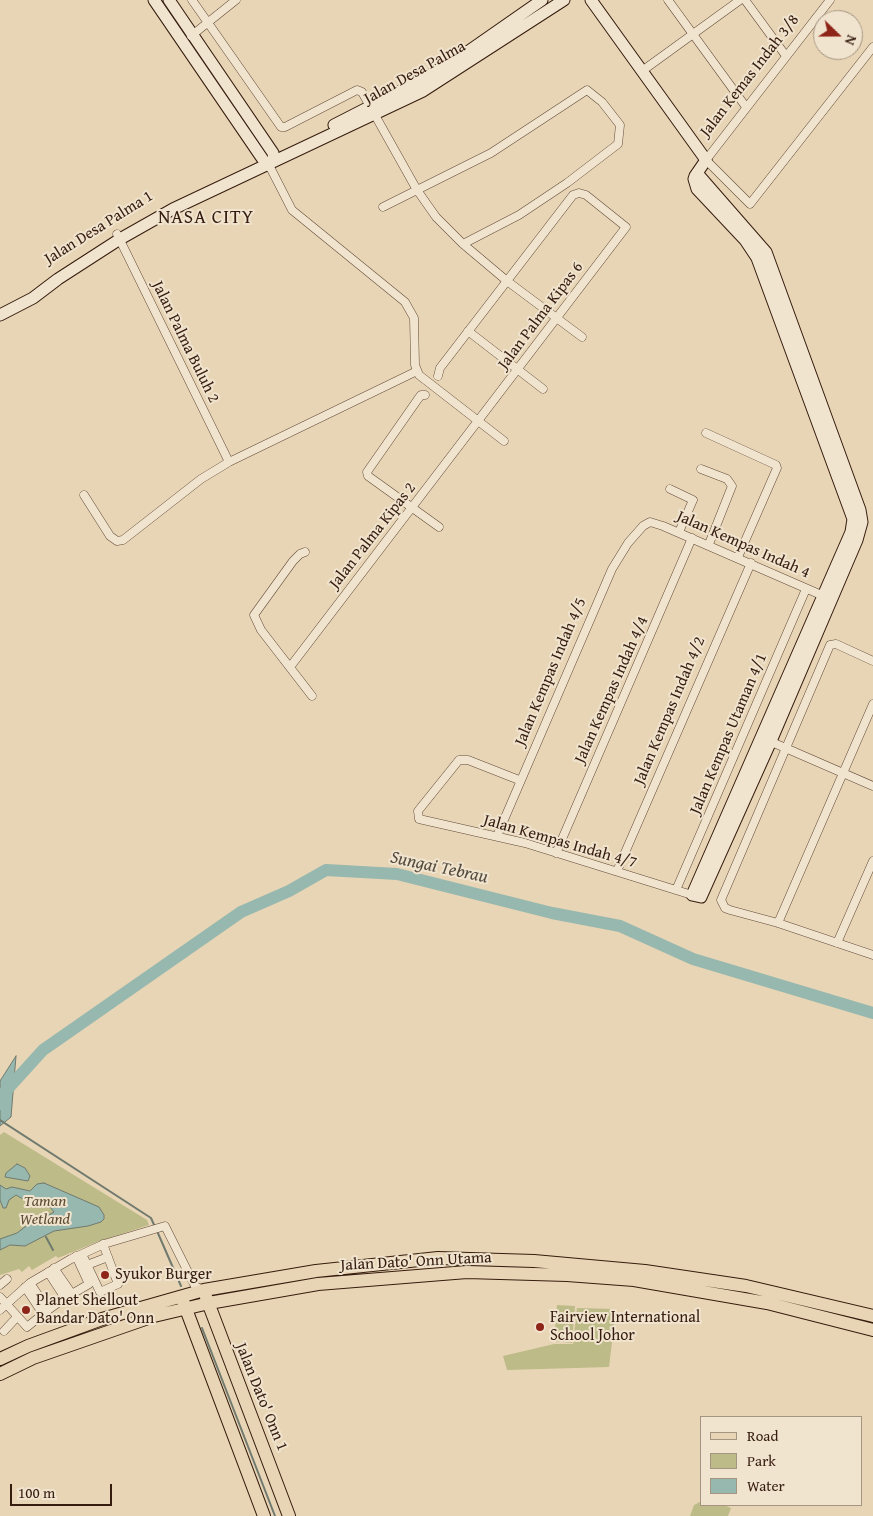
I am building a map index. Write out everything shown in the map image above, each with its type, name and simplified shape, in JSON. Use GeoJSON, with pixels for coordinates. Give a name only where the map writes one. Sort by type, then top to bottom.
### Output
{"type":"FeatureCollection","features":[{"type":"Feature","properties":{"kind":"main road","name":"Jalan Dato' Onn Utama"},"geometry":{"type":"LineString","coordinates":[[0,1374],[33,1358],[154,1316],[204,1290],[316,1271],[438,1258],[534,1261],[646,1271],[746,1286],[873,1316]]}},
{"type":"Feature","properties":{"kind":"main road"},"geometry":{"type":"LineString","coordinates":[[466,1259],[466,1272]]}},
{"type":"Feature","properties":{"kind":"main road","name":"Jalan Dato' Onn Utama"},"geometry":{"type":"LineString","coordinates":[[0,1359],[28,1346],[102,1319],[183,1302],[208,1303],[318,1284],[466,1272],[567,1275],[634,1280],[766,1302],[873,1330]]}},
{"type":"Feature","properties":{"kind":"main road","name":"Jalan Dato' Onn 1"},"geometry":{"type":"LineString","coordinates":[[204,1290],[289,1516]]}},
{"type":"Feature","properties":{"kind":"main road"},"geometry":{"type":"LineString","coordinates":[[218,1331],[218,1319],[223,1307],[244,1297]]}},
{"type":"Feature","properties":{"kind":"main road"},"geometry":{"type":"LineString","coordinates":[[183,1302],[264,1516]]}},
{"type":"Feature","properties":{"kind":"main road"},"geometry":{"type":"LineString","coordinates":[[154,1316],[178,1318],[195,1334]]}},
{"type":"Feature","properties":{"kind":"street"},"geometry":{"type":"LineString","coordinates":[[154,0],[189,38]]}},
{"type":"Feature","properties":{"kind":"street"},"geometry":{"type":"LineString","coordinates":[[169,0],[189,38],[270,161],[292,210],[405,302],[414,318],[416,371],[426,381],[504,441]]}},
{"type":"Feature","properties":{"kind":"street"},"geometry":{"type":"LineString","coordinates":[[192,0],[280,127],[285,128],[357,90],[362,92],[417,190],[436,217],[462,244],[506,281],[582,337]]}},
{"type":"Feature","properties":{"kind":"street"},"geometry":{"type":"LineString","coordinates":[[189,38],[236,0]]}},
{"type":"Feature","properties":{"kind":"street","name":"Jalan Desa Palma"},"geometry":{"type":"LineString","coordinates":[[374,111],[463,55],[542,0]]}},
{"type":"Feature","properties":{"kind":"street","name":"Jalan Desa Palma"},"geometry":{"type":"LineString","coordinates":[[270,161],[444,79],[564,0]]}},
{"type":"Feature","properties":{"kind":"street"},"geometry":{"type":"LineString","coordinates":[[591,0],[706,160],[750,204],[873,46]]}},
{"type":"Feature","properties":{"kind":"street"},"geometry":{"type":"LineString","coordinates":[[668,0],[746,107]]}},
{"type":"Feature","properties":{"kind":"street"},"geometry":{"type":"LineString","coordinates":[[642,71],[740,0]]}},
{"type":"Feature","properties":{"kind":"street"},"geometry":{"type":"LineString","coordinates":[[745,0],[786,56]]}},
{"type":"Feature","properties":{"kind":"street","name":"Jalan Kemas Indah 3/8"},"geometry":{"type":"LineString","coordinates":[[826,597],[861,529],[862,522],[812,394],[766,252],[697,174],[746,107],[830,0]]}},
{"type":"Feature","properties":{"kind":"street"},"geometry":{"type":"LineString","coordinates":[[383,207],[491,153],[588,90],[602,102],[620,125],[618,144],[574,177],[519,214],[462,244]]}},
{"type":"Feature","properties":{"kind":"street","name":"Jalan Desa Palma 1"},"geometry":{"type":"LineString","coordinates":[[0,313],[166,206],[270,161]]}},
{"type":"Feature","properties":{"kind":"street","name":"Jalan Palma Kipas 6"},"geometry":{"type":"LineString","coordinates":[[478,421],[626,227],[586,195],[579,193],[573,195],[506,281]]}},
{"type":"Feature","properties":{"kind":"street","name":"Jalan Palma Buluh 2"},"geometry":{"type":"LineString","coordinates":[[118,236],[228,462]]}},
{"type":"Feature","properties":{"kind":"street"},"geometry":{"type":"LineString","coordinates":[[438,376],[438,371],[506,281]]}},
{"type":"Feature","properties":{"kind":"street"},"geometry":{"type":"LineString","coordinates":[[468,331],[542,389]]}},
{"type":"Feature","properties":{"kind":"street"},"geometry":{"type":"LineString","coordinates":[[84,495],[110,536],[117,541],[123,540],[201,479],[228,462],[416,371]]}},
{"type":"Feature","properties":{"kind":"street"},"geometry":{"type":"LineString","coordinates":[[425,395],[421,395],[367,472],[368,476],[439,527]]}},
{"type":"Feature","properties":{"kind":"street","name":"Jalan Palma Kipas 2"},"geometry":{"type":"LineString","coordinates":[[290,667],[478,421]]}},
{"type":"Feature","properties":{"kind":"street"},"geometry":{"type":"LineString","coordinates":[[706,433],[776,465],[777,468],[738,557]]}},
{"type":"Feature","properties":{"kind":"street"},"geometry":{"type":"LineString","coordinates":[[701,469],[726,479],[732,486],[709,544]]}},
{"type":"Feature","properties":{"kind":"street"},"geometry":{"type":"LineString","coordinates":[[670,490],[693,500],[679,532]]}},
{"type":"Feature","properties":{"kind":"street","name":"Jalan Kempas Indah 4"},"geometry":{"type":"LineString","coordinates":[[643,526],[650,522],[679,532],[826,597]]}},
{"type":"Feature","properties":{"kind":"street","name":"Jalan Kempas Indah 4/5"},"geometry":{"type":"LineString","coordinates":[[497,836],[519,780],[612,569],[628,543],[643,526]]}},
{"type":"Feature","properties":{"kind":"street","name":"Jalan Kempas Indah 4/4"},"geometry":{"type":"LineString","coordinates":[[556,853],[692,538]]}},
{"type":"Feature","properties":{"kind":"street"},"geometry":{"type":"LineString","coordinates":[[305,552],[293,561],[254,616],[261,630],[312,696]]}},
{"type":"Feature","properties":{"kind":"street","name":"Jalan Kempas Indah 4/2"},"geometry":{"type":"LineString","coordinates":[[617,871],[751,564]]}},
{"type":"Feature","properties":{"kind":"street","name":"Jalan Kempas Utaman 4/1"},"geometry":{"type":"LineString","coordinates":[[676,890],[806,589]]}},
{"type":"Feature","properties":{"kind":"street"},"geometry":{"type":"LineString","coordinates":[[692,895],[766,739],[826,597]]}},
{"type":"Feature","properties":{"kind":"street"},"geometry":{"type":"LineString","coordinates":[[873,660],[836,644],[830,645],[721,900],[725,908],[778,923],[873,955]]}},
{"type":"Feature","properties":{"kind":"street"},"geometry":{"type":"LineString","coordinates":[[778,923],[873,704]]}},
{"type":"Feature","properties":{"kind":"street"},"geometry":{"type":"LineString","coordinates":[[766,739],[873,786]]}},
{"type":"Feature","properties":{"kind":"street","name":"Jalan Kempas Indah 4/7"},"geometry":{"type":"LineString","coordinates":[[519,780],[468,760],[459,760],[418,811],[420,819],[497,836],[692,895]]}},
{"type":"Feature","properties":{"kind":"street"},"geometry":{"type":"LineString","coordinates":[[836,943],[873,861]]}},
{"type":"Feature","properties":{"kind":"street"},"geometry":{"type":"LineString","coordinates":[[3,1307],[27,1285],[79,1255],[103,1244],[165,1226],[195,1286],[204,1290]]}},
{"type":"Feature","properties":{"kind":"street"},"geometry":{"type":"LineString","coordinates":[[79,1255],[87,1265],[100,1292],[118,1284],[103,1244]]}},
{"type":"Feature","properties":{"kind":"street"},"geometry":{"type":"LineString","coordinates":[[51,1270],[72,1294],[89,1284],[79,1255]]}},
{"type":"Feature","properties":{"kind":"street"},"geometry":{"type":"LineString","coordinates":[[87,1265],[108,1257]]}},
{"type":"Feature","properties":{"kind":"street"},"geometry":{"type":"LineString","coordinates":[[27,1285],[48,1310],[65,1298],[51,1270]]}},
{"type":"Feature","properties":{"kind":"street"},"geometry":{"type":"LineString","coordinates":[[0,1285],[8,1279]]}},
{"type":"Feature","properties":{"kind":"street"},"geometry":{"type":"LineString","coordinates":[[0,1297],[3,1307],[27,1327],[43,1314],[27,1285]]}},
{"type":"Feature","properties":{"kind":"street"},"geometry":{"type":"LineString","coordinates":[[4,1332],[17,1317]]}},
{"type":"Feature","properties":{"kind":"green space","name":"Taman Wetland"},"geometry":{"type":"Polygon","coordinates":[[[4,1132],[147,1220],[149,1225],[97,1242],[58,1258],[56,1256],[32,1270],[29,1266],[22,1272],[19,1269],[0,1275],[0,1135],[4,1132]]]}},
{"type":"Feature","properties":{"kind":"green space"},"geometry":{"type":"Polygon","coordinates":[[[557,1305],[575,1306],[572,1343],[554,1341],[557,1305]]]}},
{"type":"Feature","properties":{"kind":"green space"},"geometry":{"type":"Polygon","coordinates":[[[577,1308],[616,1309],[609,1367],[507,1370],[503,1356],[554,1344],[573,1344],[577,1308]]]}},
{"type":"Feature","properties":{"kind":"green space"},"geometry":{"type":"Polygon","coordinates":[[[700,1502],[700,1506],[726,1506],[731,1508],[728,1516],[690,1516],[694,1505],[700,1502]]]}},
{"type":"Feature","properties":{"kind":"water"},"geometry":{"type":"Polygon","coordinates":[[[16,1056],[11,1117],[0,1126],[0,1081],[16,1056]]]}},
{"type":"Feature","properties":{"kind":"water"},"geometry":{"type":"Polygon","coordinates":[[[17,1164],[25,1168],[30,1176],[28,1181],[5,1177],[6,1173],[17,1164]]]}},
{"type":"Feature","properties":{"kind":"water"},"geometry":{"type":"Polygon","coordinates":[[[44,1183],[99,1207],[104,1215],[104,1219],[101,1222],[88,1226],[54,1231],[25,1246],[10,1245],[0,1250],[0,1239],[17,1233],[38,1217],[41,1219],[54,1212],[50,1207],[35,1206],[16,1195],[9,1200],[6,1208],[3,1208],[0,1200],[0,1185],[6,1189],[12,1187],[30,1191],[37,1184],[44,1183]]]}},
{"type":"Feature","properties":{"kind":"waterway","name":"Sungai Tebrau"},"geometry":{"type":"LineString","coordinates":[[0,1104],[4,1093],[43,1050],[241,912],[289,891],[326,870],[397,874],[552,913],[620,926],[693,959],[873,1013]]}},
{"type":"Feature","properties":{"kind":"waterway"},"geometry":{"type":"LineString","coordinates":[[0,1120],[151,1218],[155,1227]]}},
{"type":"Feature","properties":{"kind":"waterway"},"geometry":{"type":"LineString","coordinates":[[157,1231],[181,1286]]}},
{"type":"Feature","properties":{"kind":"waterway"},"geometry":{"type":"LineString","coordinates":[[46,1237],[53,1250]]}},
{"type":"Feature","properties":{"kind":"waterway"},"geometry":{"type":"LineString","coordinates":[[202,1328],[275,1516]]}},
{"type":"Feature","properties":{"kind":"place","name":"Syukor Burger"},"geometry":{"type":"Point","coordinates":[105,1275]}},
{"type":"Feature","properties":{"kind":"place","name":"Planet Shellout Bandar Dato' Onn"},"geometry":{"type":"Point","coordinates":[26,1310]}},
{"type":"Feature","properties":{"kind":"place","name":"Fairview International School Johor"},"geometry":{"type":"Point","coordinates":[540,1327]}},
{"type":"Feature","properties":{"kind":"district","name":"NASA CITY"},"geometry":{"type":"Point","coordinates":[206,218]}}]}
